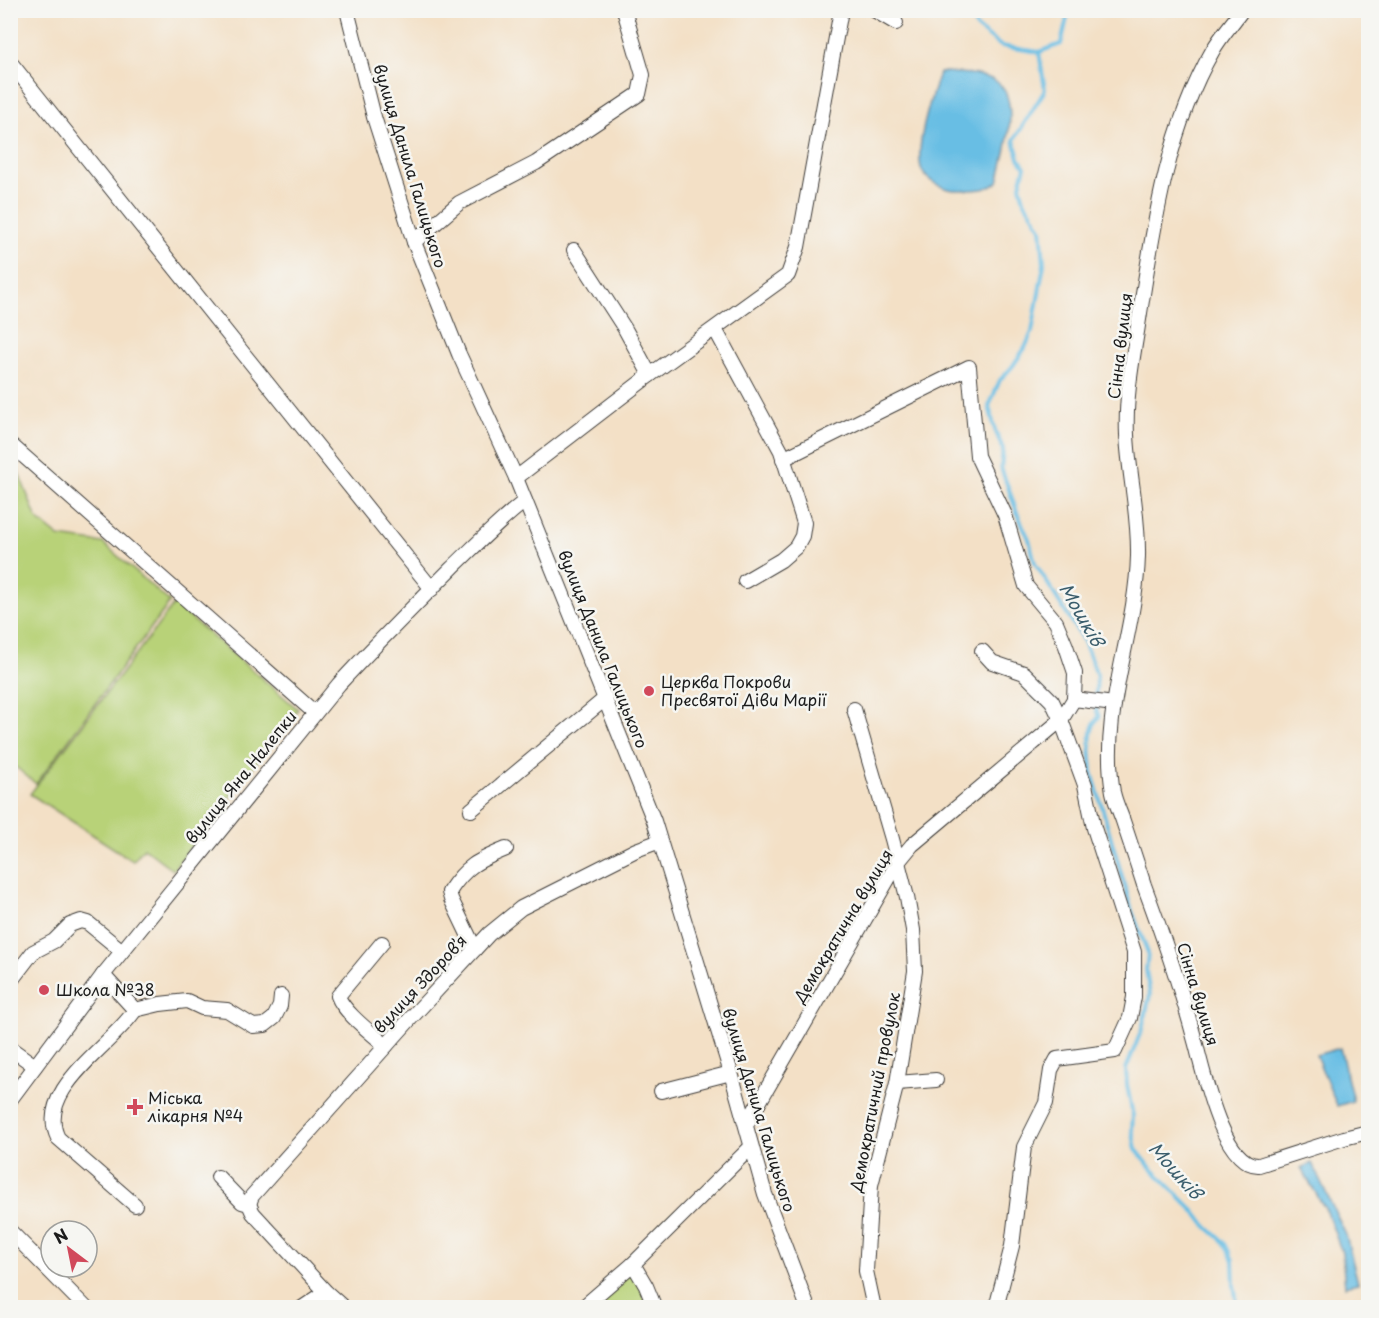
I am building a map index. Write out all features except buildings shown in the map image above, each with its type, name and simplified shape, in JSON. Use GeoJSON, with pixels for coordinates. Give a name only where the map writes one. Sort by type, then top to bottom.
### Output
{"type":"FeatureCollection","features":[{"type":"Feature","properties":{"kind":"street","name":"вулиця Данила Галицького"},"geometry":{"type":"LineString","coordinates":[[347,10],[374,117],[414,242],[459,354],[516,478],[606,698],[660,841],[731,1073],[765,1194],[808,1308]]}},
{"type":"Feature","properties":{"kind":"street"},"geometry":{"type":"LineString","coordinates":[[414,242],[459,203],[536,163],[639,94],[644,75],[624,10]]}},
{"type":"Feature","properties":{"kind":"street"},"geometry":{"type":"LineString","coordinates":[[516,478],[650,375],[788,275],[798,247],[841,10]]}},
{"type":"Feature","properties":{"kind":"street"},"geometry":{"type":"LineString","coordinates":[[874,10],[896,23]]}},
{"type":"Feature","properties":{"kind":"street","name":"Сінна вулиця"},"geometry":{"type":"LineString","coordinates":[[1242,10],[1213,50],[1188,104],[1170,157],[1158,204],[1130,387],[1127,434],[1135,502],[1138,556],[1133,603],[1113,704],[1110,752],[1113,794],[1178,979],[1219,1126],[1235,1151],[1244,1161],[1258,1165],[1368,1132]]}},
{"type":"Feature","properties":{"kind":"street"},"geometry":{"type":"LineString","coordinates":[[10,62],[432,589]]}},
{"type":"Feature","properties":{"kind":"street"},"geometry":{"type":"LineString","coordinates":[[574,250],[625,329],[650,375]]}},
{"type":"Feature","properties":{"kind":"street"},"geometry":{"type":"LineString","coordinates":[[715,329],[783,459],[804,523],[802,536],[796,547],[781,560],[745,580]]}},
{"type":"Feature","properties":{"kind":"street"},"geometry":{"type":"LineString","coordinates":[[783,459],[969,367],[977,456],[1005,515],[1026,586],[1056,622],[1075,673],[1077,699],[1113,704]]}},
{"type":"Feature","properties":{"kind":"street"},"geometry":{"type":"LineString","coordinates":[[10,444],[315,713]]}},
{"type":"Feature","properties":{"kind":"street","name":"вулиця Яна Налепки"},"geometry":{"type":"LineString","coordinates":[[10,1100],[102,975],[315,713],[373,646],[525,501]]}},
{"type":"Feature","properties":{"kind":"street"},"geometry":{"type":"LineString","coordinates":[[982,651],[992,662],[1003,668],[1024,673],[1052,701],[1085,785],[1094,828],[1134,952],[1134,997],[1130,1018],[1115,1051],[1057,1059],[1051,1070],[1046,1103],[1024,1147],[1012,1246],[996,1308]]}},
{"type":"Feature","properties":{"kind":"street"},"geometry":{"type":"LineString","coordinates":[[471,810],[606,698]]}},
{"type":"Feature","properties":{"kind":"street","name":"Демократична вулиця"},"geometry":{"type":"LineString","coordinates":[[746,1125],[898,862],[912,845],[1061,720],[1077,699]]}},
{"type":"Feature","properties":{"kind":"street","name":"Демократичний провулок"},"geometry":{"type":"LineString","coordinates":[[854,709],[898,862],[914,930],[915,971],[897,1083],[871,1185],[866,1271],[874,1308]]}},
{"type":"Feature","properties":{"kind":"street","name":"вулиця Здоровʼя"},"geometry":{"type":"LineString","coordinates":[[249,1204],[252,1196],[489,934],[521,908],[636,850],[660,841]]}},
{"type":"Feature","properties":{"kind":"street"},"geometry":{"type":"LineString","coordinates":[[475,949],[449,892],[471,865],[506,849]]}},
{"type":"Feature","properties":{"kind":"street"},"geometry":{"type":"LineString","coordinates":[[10,982],[33,951],[54,942],[70,925],[81,921],[88,923],[122,951]]}},
{"type":"Feature","properties":{"kind":"street"},"geometry":{"type":"LineString","coordinates":[[382,943],[338,996],[348,1011],[386,1046]]}},
{"type":"Feature","properties":{"kind":"street"},"geometry":{"type":"LineString","coordinates":[[102,975],[135,1010]]}},
{"type":"Feature","properties":{"kind":"street"},"geometry":{"type":"LineString","coordinates":[[135,1205],[58,1138],[52,1127],[57,1100],[69,1082],[128,1022],[135,1010],[187,1001],[202,1008],[227,1010],[253,1026],[265,1025],[274,1018],[280,1006],[281,996]]}},
{"type":"Feature","properties":{"kind":"street"},"geometry":{"type":"LineString","coordinates":[[10,1048],[35,1066]]}},
{"type":"Feature","properties":{"kind":"street"},"geometry":{"type":"LineString","coordinates":[[662,1091],[731,1073]]}},
{"type":"Feature","properties":{"kind":"street"},"geometry":{"type":"LineString","coordinates":[[897,1083],[936,1080]]}},
{"type":"Feature","properties":{"kind":"street"},"geometry":{"type":"LineString","coordinates":[[582,1308],[633,1264],[751,1147]]}},
{"type":"Feature","properties":{"kind":"street"},"geometry":{"type":"LineString","coordinates":[[218,1178],[242,1202],[249,1204],[253,1213],[326,1292],[344,1308]]}},
{"type":"Feature","properties":{"kind":"street"},"geometry":{"type":"LineString","coordinates":[[10,1231],[86,1308]]}},
{"type":"Feature","properties":{"kind":"street"},"geometry":{"type":"LineString","coordinates":[[633,1264],[655,1308]]}},
{"type":"Feature","properties":{"kind":"street"},"geometry":{"type":"LineString","coordinates":[[302,1308],[326,1292]]}},
{"type":"Feature","properties":{"kind":"green space"},"geometry":{"type":"Polygon","coordinates":[[[11,458],[37,519],[59,537],[103,543],[170,602],[36,784],[11,763],[11,458]]]}},
{"type":"Feature","properties":{"kind":"green space"},"geometry":{"type":"Polygon","coordinates":[[[174,604],[298,709],[173,870],[144,848],[133,861],[30,794],[174,604]]]}},
{"type":"Feature","properties":{"kind":"green space"},"geometry":{"type":"Polygon","coordinates":[[[637,1265],[660,1308],[591,1308],[637,1265]]]}},
{"type":"Feature","properties":{"kind":"water"},"geometry":{"type":"Polygon","coordinates":[[[939,73],[973,74],[992,79],[1004,90],[1009,102],[1007,144],[998,182],[983,189],[954,190],[940,186],[930,180],[921,168],[920,147],[925,120],[939,73]]]}},
{"type":"Feature","properties":{"kind":"water"},"geometry":{"type":"Polygon","coordinates":[[[1340,1048],[1353,1101],[1337,1106],[1316,1055],[1340,1048]]]}},
{"type":"Feature","properties":{"kind":"water"},"geometry":{"type":"Polygon","coordinates":[[[1312,1163],[1346,1235],[1358,1283],[1345,1286],[1342,1253],[1327,1212],[1301,1168],[1312,1163]]]}},
{"type":"Feature","properties":{"kind":"waterway"},"geometry":{"type":"LineString","coordinates":[[965,10],[977,28],[1001,46],[1039,52],[1061,44],[1069,10]]}},
{"type":"Feature","properties":{"kind":"waterway","name":"Мошків"},"geometry":{"type":"LineString","coordinates":[[1039,52],[1045,90],[1014,140],[1019,158],[1025,167],[1020,185],[1024,201],[1041,228],[1044,264],[1032,332],[1025,348],[1000,380],[989,406],[1003,449],[1001,468],[1029,539],[1035,563],[1084,642],[1097,675],[1095,706],[1099,717],[1091,735],[1092,772],[1132,911],[1148,953],[1146,970],[1150,995],[1142,1029],[1126,1069],[1136,1149],[1151,1168],[1224,1242],[1233,1260],[1238,1308]]}},
{"type":"Feature","properties":{"kind":"place","name":"Церква Покрови Пресвятої Діви Марії"},"geometry":{"type":"Point","coordinates":[649,691]}},
{"type":"Feature","properties":{"kind":"place","name":"Школа №38"},"geometry":{"type":"Point","coordinates":[44,990]}},
{"type":"Feature","properties":{"kind":"place","name":"Міська лікарня №4"},"geometry":{"type":"Point","coordinates":[135,1107]}}]}
